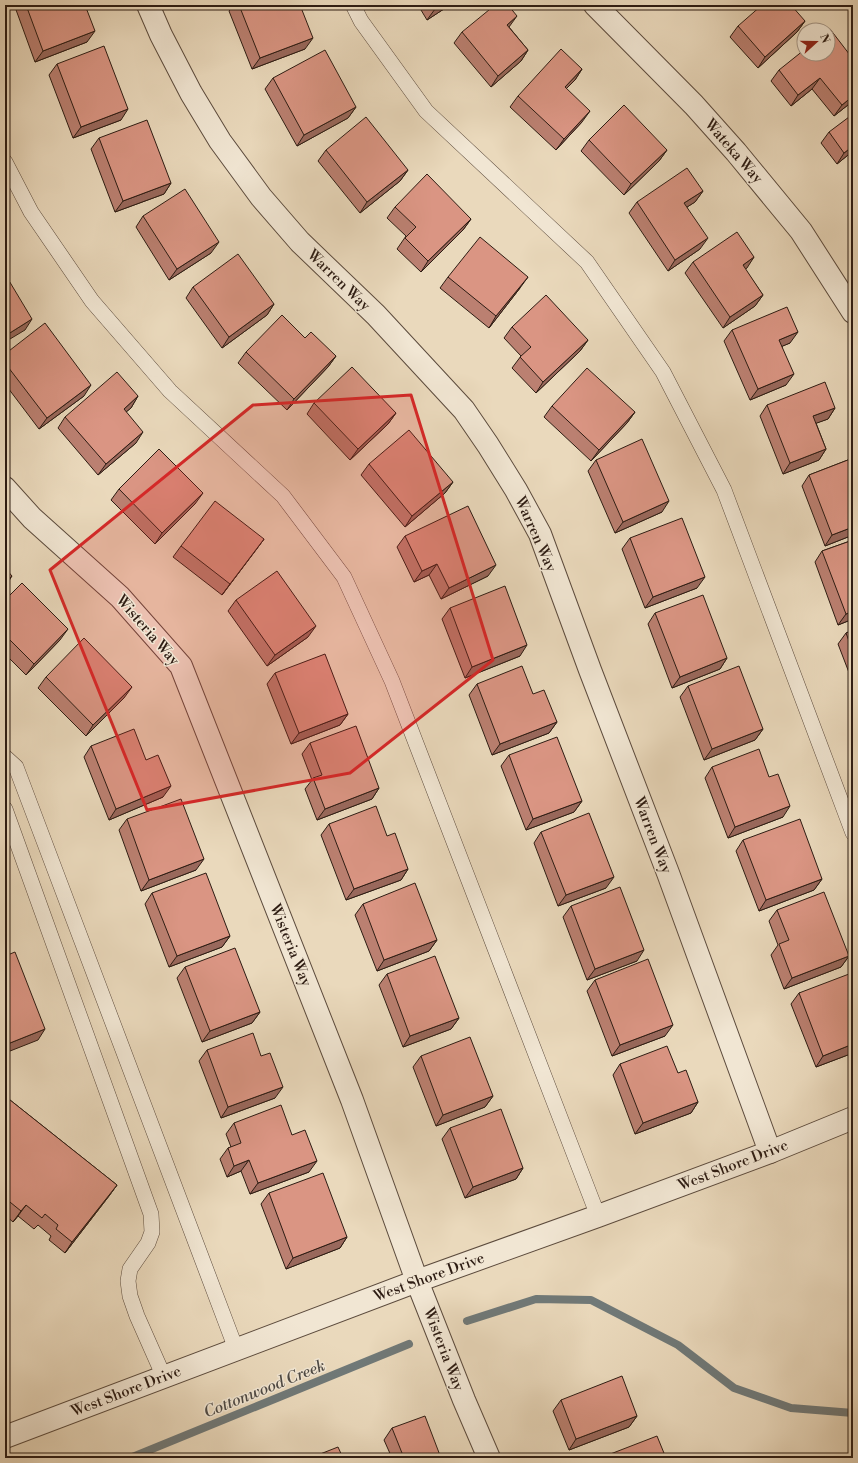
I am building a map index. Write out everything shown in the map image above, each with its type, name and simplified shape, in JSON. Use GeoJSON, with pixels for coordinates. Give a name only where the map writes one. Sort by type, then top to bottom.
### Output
{"type":"FeatureCollection","features":[{"type":"Feature","properties":{"kind":"street","name":"Warren Way"},"geometry":{"type":"LineString","coordinates":[[148,5],[161,35],[191,93],[220,141],[261,197],[300,242],[376,315],[464,410],[516,490],[540,534],[590,670],[668,873],[770,1152]]}},
{"type":"Feature","properties":{"kind":"street","name":"Wateka Way"},"geometry":{"type":"LineString","coordinates":[[595,5],[694,105],[736,152],[801,231],[853,312]]}},
{"type":"Feature","properties":{"kind":"street","name":"Wisteria Way"},"geometry":{"type":"LineString","coordinates":[[5,488],[32,518],[120,596],[181,666],[352,1100],[417,1280],[464,1400],[489,1458]]}},
{"type":"Feature","properties":{"kind":"street","name":"West Shore Drive"},"geometry":{"type":"LineString","coordinates":[[5,1437],[417,1280],[598,1216],[770,1152],[853,1118]]}},
{"type":"Feature","properties":{"kind":"lane"},"geometry":{"type":"LineString","coordinates":[[353,5],[360,21],[426,111],[587,262],[663,372],[724,490],[853,833]]}},
{"type":"Feature","properties":{"kind":"lane"},"geometry":{"type":"LineString","coordinates":[[5,162],[31,212],[92,301],[170,390],[283,496],[344,577],[392,681],[598,1216]]}},
{"type":"Feature","properties":{"kind":"lane"},"geometry":{"type":"LineString","coordinates":[[5,757],[16,767],[236,1349]]}},
{"type":"Feature","properties":{"kind":"lane"},"geometry":{"type":"LineString","coordinates":[[5,810],[151,1214],[152,1232],[148,1243],[130,1269],[128,1281],[130,1296],[137,1316],[164,1377]]}},
{"type":"Feature","properties":{"kind":"highlighted area"},"geometry":{"type":"Polygon","coordinates":[[[411,395],[493,660],[350,773],[147,810],[50,570],[253,405],[411,395]]]}},
{"type":"Feature","properties":{"kind":"building"},"geometry":{"type":"Polygon","coordinates":[[[26,5],[85,5],[95,31],[43,51],[26,5]]]}},
{"type":"Feature","properties":{"kind":"building"},"geometry":{"type":"Polygon","coordinates":[[[239,5],[300,5],[313,38],[260,58],[239,5]]]}},
{"type":"Feature","properties":{"kind":"building"},"geometry":{"type":"Polygon","coordinates":[[[433,5],[441,5],[435,9],[433,5]]]}},
{"type":"Feature","properties":{"kind":"building"},"geometry":{"type":"Polygon","coordinates":[[[495,5],[508,5],[517,16],[507,25],[528,50],[498,76],[462,32],[495,5]]]}},
{"type":"Feature","properties":{"kind":"building"},"geometry":{"type":"Polygon","coordinates":[[[762,5],[791,5],[805,21],[796,22],[796,29],[765,57],[738,26],[762,5]]]}},
{"type":"Feature","properties":{"kind":"building"},"geometry":{"type":"Polygon","coordinates":[[[836,37],[853,59],[853,96],[842,105],[820,78],[798,95],[779,70],[796,56],[796,62],[836,62],[836,37]]]}},
{"type":"Feature","properties":{"kind":"building"},"geometry":{"type":"Polygon","coordinates":[[[104,46],[128,109],[81,127],[57,64],[104,46]]]}},
{"type":"Feature","properties":{"kind":"building"},"geometry":{"type":"Polygon","coordinates":[[[561,49],[582,69],[565,87],[590,111],[564,139],[518,96],[561,49]]]}},
{"type":"Feature","properties":{"kind":"building"},"geometry":{"type":"Polygon","coordinates":[[[325,50],[356,107],[304,135],[273,78],[325,50]]]}},
{"type":"Feature","properties":{"kind":"building"},"geometry":{"type":"Polygon","coordinates":[[[624,105],[667,150],[631,184],[589,140],[624,105]]]}},
{"type":"Feature","properties":{"kind":"building"},"geometry":{"type":"Polygon","coordinates":[[[853,114],[853,146],[844,153],[829,132],[853,114]]]}},
{"type":"Feature","properties":{"kind":"building"},"geometry":{"type":"Polygon","coordinates":[[[366,117],[408,170],[367,202],[326,150],[366,117]]]}},
{"type":"Feature","properties":{"kind":"building"},"geometry":{"type":"Polygon","coordinates":[[[147,120],[171,183],[123,201],[99,138],[147,120]]]}},
{"type":"Feature","properties":{"kind":"building"},"geometry":{"type":"Polygon","coordinates":[[[687,168],[703,191],[684,203],[708,238],[675,260],[637,202],[687,168]]]}},
{"type":"Feature","properties":{"kind":"building"},"geometry":{"type":"Polygon","coordinates":[[[427,174],[471,219],[428,261],[405,238],[416,227],[395,207],[427,174]]]}},
{"type":"Feature","properties":{"kind":"building"},"geometry":{"type":"Polygon","coordinates":[[[185,189],[219,242],[177,269],[143,216],[185,189]]]}},
{"type":"Feature","properties":{"kind":"building"},"geometry":{"type":"Polygon","coordinates":[[[737,232],[754,257],[743,265],[763,295],[730,317],[693,262],[737,232]]]}},
{"type":"Feature","properties":{"kind":"building"},"geometry":{"type":"Polygon","coordinates":[[[480,237],[528,277],[496,316],[448,277],[480,237]]]}},
{"type":"Feature","properties":{"kind":"building"},"geometry":{"type":"Polygon","coordinates":[[[238,254],[274,304],[229,337],[193,287],[238,254]]]}},
{"type":"Feature","properties":{"kind":"building"},"geometry":{"type":"Polygon","coordinates":[[[5,274],[32,319],[5,336],[5,274]]]}},
{"type":"Feature","properties":{"kind":"building"},"geometry":{"type":"Polygon","coordinates":[[[546,295],[588,340],[543,382],[520,357],[531,347],[512,327],[546,295]]]}},
{"type":"Feature","properties":{"kind":"building"},"geometry":{"type":"Polygon","coordinates":[[[787,307],[798,332],[779,340],[794,374],[758,389],[732,330],[787,307]]]}},
{"type":"Feature","properties":{"kind":"building"},"geometry":{"type":"Polygon","coordinates":[[[282,315],[305,338],[311,332],[336,356],[294,399],[246,352],[282,315]]]}},
{"type":"Feature","properties":{"kind":"building"},"geometry":{"type":"Polygon","coordinates":[[[45,323],[91,385],[47,418],[5,363],[5,354],[45,323]]]}},
{"type":"Feature","properties":{"kind":"building"},"geometry":{"type":"Polygon","coordinates":[[[352,367],[396,413],[358,449],[314,403],[352,367]]]}},
{"type":"Feature","properties":{"kind":"building"},"geometry":{"type":"Polygon","coordinates":[[[587,368],[635,412],[599,450],[552,406],[587,368]]]}},
{"type":"Feature","properties":{"kind":"building"},"geometry":{"type":"Polygon","coordinates":[[[117,372],[138,396],[124,409],[143,432],[106,464],[65,417],[117,372]]]}},
{"type":"Feature","properties":{"kind":"building"},"geometry":{"type":"Polygon","coordinates":[[[825,382],[835,408],[813,416],[826,449],[790,463],[767,405],[825,382]]]}},
{"type":"Feature","properties":{"kind":"building"},"geometry":{"type":"Polygon","coordinates":[[[409,430],[453,482],[412,516],[369,464],[409,430]]]}},
{"type":"Feature","properties":{"kind":"building"},"geometry":{"type":"Polygon","coordinates":[[[642,439],[669,501],[623,522],[596,460],[642,439]]]}},
{"type":"Feature","properties":{"kind":"building"},"geometry":{"type":"Polygon","coordinates":[[[159,449],[203,493],[162,533],[119,489],[159,449]]]}},
{"type":"Feature","properties":{"kind":"building"},"geometry":{"type":"Polygon","coordinates":[[[853,458],[853,527],[832,535],[809,475],[853,458]]]}},
{"type":"Feature","properties":{"kind":"building"},"geometry":{"type":"Polygon","coordinates":[[[215,501],[264,539],[230,584],[181,546],[215,501]]]}},
{"type":"Feature","properties":{"kind":"building"},"geometry":{"type":"Polygon","coordinates":[[[468,506],[496,565],[449,588],[437,564],[422,571],[405,536],[468,506]]]}},
{"type":"Feature","properties":{"kind":"building"},"geometry":{"type":"Polygon","coordinates":[[[682,518],[705,577],[653,597],[630,538],[682,518]]]}},
{"type":"Feature","properties":{"kind":"building"},"geometry":{"type":"Polygon","coordinates":[[[853,540],[853,611],[846,614],[822,551],[853,540]]]}},
{"type":"Feature","properties":{"kind":"building"},"geometry":{"type":"Polygon","coordinates":[[[5,568],[12,576],[5,583],[5,568]]]}},
{"type":"Feature","properties":{"kind":"building"},"geometry":{"type":"Polygon","coordinates":[[[277,571],[316,626],[275,655],[236,600],[277,571]]]}},
{"type":"Feature","properties":{"kind":"building"},"geometry":{"type":"Polygon","coordinates":[[[22,583],[68,629],[34,664],[5,635],[5,600],[22,583]]]}},
{"type":"Feature","properties":{"kind":"building"},"geometry":{"type":"Polygon","coordinates":[[[505,586],[527,645],[472,667],[450,608],[505,586]]]}},
{"type":"Feature","properties":{"kind":"building"},"geometry":{"type":"Polygon","coordinates":[[[703,595],[727,658],[680,677],[655,613],[703,595]]]}},
{"type":"Feature","properties":{"kind":"building"},"geometry":{"type":"Polygon","coordinates":[[[853,630],[853,652],[846,633],[853,630]]]}},
{"type":"Feature","properties":{"kind":"building"},"geometry":{"type":"Polygon","coordinates":[[[84,638],[132,687],[93,725],[46,677],[84,638]]]}},
{"type":"Feature","properties":{"kind":"building"},"geometry":{"type":"Polygon","coordinates":[[[325,654],[348,714],[299,733],[275,673],[325,654]]]}},
{"type":"Feature","properties":{"kind":"building"},"geometry":{"type":"Polygon","coordinates":[[[522,666],[533,694],[544,690],[557,722],[500,744],[477,684],[522,666]]]}},
{"type":"Feature","properties":{"kind":"building"},"geometry":{"type":"Polygon","coordinates":[[[739,666],[763,729],[712,749],[688,686],[739,666]]]}},
{"type":"Feature","properties":{"kind":"building"},"geometry":{"type":"Polygon","coordinates":[[[356,726],[379,788],[325,809],[313,778],[322,775],[310,743],[356,726]]]}},
{"type":"Feature","properties":{"kind":"building"},"geometry":{"type":"Polygon","coordinates":[[[134,729],[146,760],[158,755],[171,786],[116,809],[91,746],[134,729]]]}},
{"type":"Feature","properties":{"kind":"building"},"geometry":{"type":"Polygon","coordinates":[[[557,737],[582,801],[533,819],[509,755],[557,737]]]}},
{"type":"Feature","properties":{"kind":"building"},"geometry":{"type":"Polygon","coordinates":[[[759,749],[769,777],[778,774],[790,806],[735,827],[712,767],[759,749]]]}},
{"type":"Feature","properties":{"kind":"building"},"geometry":{"type":"Polygon","coordinates":[[[181,799],[204,859],[149,880],[127,819],[181,799]]]}},
{"type":"Feature","properties":{"kind":"building"},"geometry":{"type":"Polygon","coordinates":[[[376,806],[387,836],[395,833],[408,869],[354,889],[329,824],[376,806]]]}},
{"type":"Feature","properties":{"kind":"building"},"geometry":{"type":"Polygon","coordinates":[[[589,813],[614,877],[566,895],[541,832],[589,813]]]}},
{"type":"Feature","properties":{"kind":"building"},"geometry":{"type":"Polygon","coordinates":[[[800,819],[822,879],[766,900],[743,840],[800,819]]]}},
{"type":"Feature","properties":{"kind":"building"},"geometry":{"type":"Polygon","coordinates":[[[206,873],[230,936],[177,956],[152,893],[206,873]]]}},
{"type":"Feature","properties":{"kind":"building"},"geometry":{"type":"Polygon","coordinates":[[[415,883],[437,940],[384,960],[363,904],[415,883]]]}},
{"type":"Feature","properties":{"kind":"building"},"geometry":{"type":"Polygon","coordinates":[[[620,887],[644,950],[595,969],[571,906],[620,887]]]}},
{"type":"Feature","properties":{"kind":"building"},"geometry":{"type":"Polygon","coordinates":[[[824,892],[849,956],[792,978],[779,944],[789,940],[777,910],[824,892]]]}},
{"type":"Feature","properties":{"kind":"building"},"geometry":{"type":"Polygon","coordinates":[[[235,948],[260,1012],[210,1031],[185,967],[235,948]]]}},
{"type":"Feature","properties":{"kind":"building"},"geometry":{"type":"Polygon","coordinates":[[[15,952],[45,1029],[5,1045],[5,956],[15,952]]]}},
{"type":"Feature","properties":{"kind":"building"},"geometry":{"type":"Polygon","coordinates":[[[435,956],[459,1018],[410,1036],[387,974],[435,956]]]}},
{"type":"Feature","properties":{"kind":"building"},"geometry":{"type":"Polygon","coordinates":[[[648,959],[673,1025],[620,1045],[595,980],[648,959]]]}},
{"type":"Feature","properties":{"kind":"building"},"geometry":{"type":"Polygon","coordinates":[[[849,974],[853,986],[853,1044],[823,1056],[799,993],[849,974]]]}},
{"type":"Feature","properties":{"kind":"building"},"geometry":{"type":"Polygon","coordinates":[[[253,1033],[261,1056],[270,1053],[283,1087],[228,1107],[207,1050],[253,1033]]]}},
{"type":"Feature","properties":{"kind":"building"},"geometry":{"type":"Polygon","coordinates":[[[470,1037],[493,1096],[443,1115],[421,1056],[470,1037]]]}},
{"type":"Feature","properties":{"kind":"building"},"geometry":{"type":"Polygon","coordinates":[[[667,1046],[678,1073],[686,1070],[698,1102],[643,1123],[620,1064],[667,1046]]]}},
{"type":"Feature","properties":{"kind":"building"},"geometry":{"type":"Polygon","coordinates":[[[5,1096],[117,1185],[72,1242],[56,1229],[58,1225],[45,1214],[42,1218],[26,1205],[21,1211],[5,1198],[5,1096]]]}},
{"type":"Feature","properties":{"kind":"building"},"geometry":{"type":"Polygon","coordinates":[[[281,1105],[292,1135],[305,1130],[317,1161],[258,1183],[249,1160],[234,1166],[228,1148],[241,1143],[234,1123],[281,1105]]]}},
{"type":"Feature","properties":{"kind":"building"},"geometry":{"type":"Polygon","coordinates":[[[501,1109],[523,1168],[473,1187],[450,1128],[501,1109]]]}},
{"type":"Feature","properties":{"kind":"building"},"geometry":{"type":"Polygon","coordinates":[[[323,1173],[347,1237],[293,1258],[269,1193],[323,1173]]]}},
{"type":"Feature","properties":{"kind":"building"},"geometry":{"type":"Polygon","coordinates":[[[622,1376],[637,1416],[576,1439],[561,1400],[622,1376]]]}},
{"type":"Feature","properties":{"kind":"building"},"geometry":{"type":"Polygon","coordinates":[[[425,1416],[441,1458],[404,1458],[392,1428],[425,1416]]]}},
{"type":"Feature","properties":{"kind":"building"},"geometry":{"type":"Polygon","coordinates":[[[657,1436],[666,1458],[600,1458],[657,1436]]]}},
{"type":"Feature","properties":{"kind":"building"},"geometry":{"type":"Polygon","coordinates":[[[338,1447],[343,1458],[310,1458],[338,1447]]]}},
{"type":"Feature","properties":{"kind":"waterway","name":"Cottonwood Creek"},"geometry":{"type":"LineString","coordinates":[[467,1321],[536,1299],[591,1300],[678,1345],[734,1388],[791,1408],[853,1413]]}},
{"type":"Feature","properties":{"kind":"waterway","name":"Cottonwood Creek"},"geometry":{"type":"LineString","coordinates":[[130,1458],[409,1344]]}}]}
